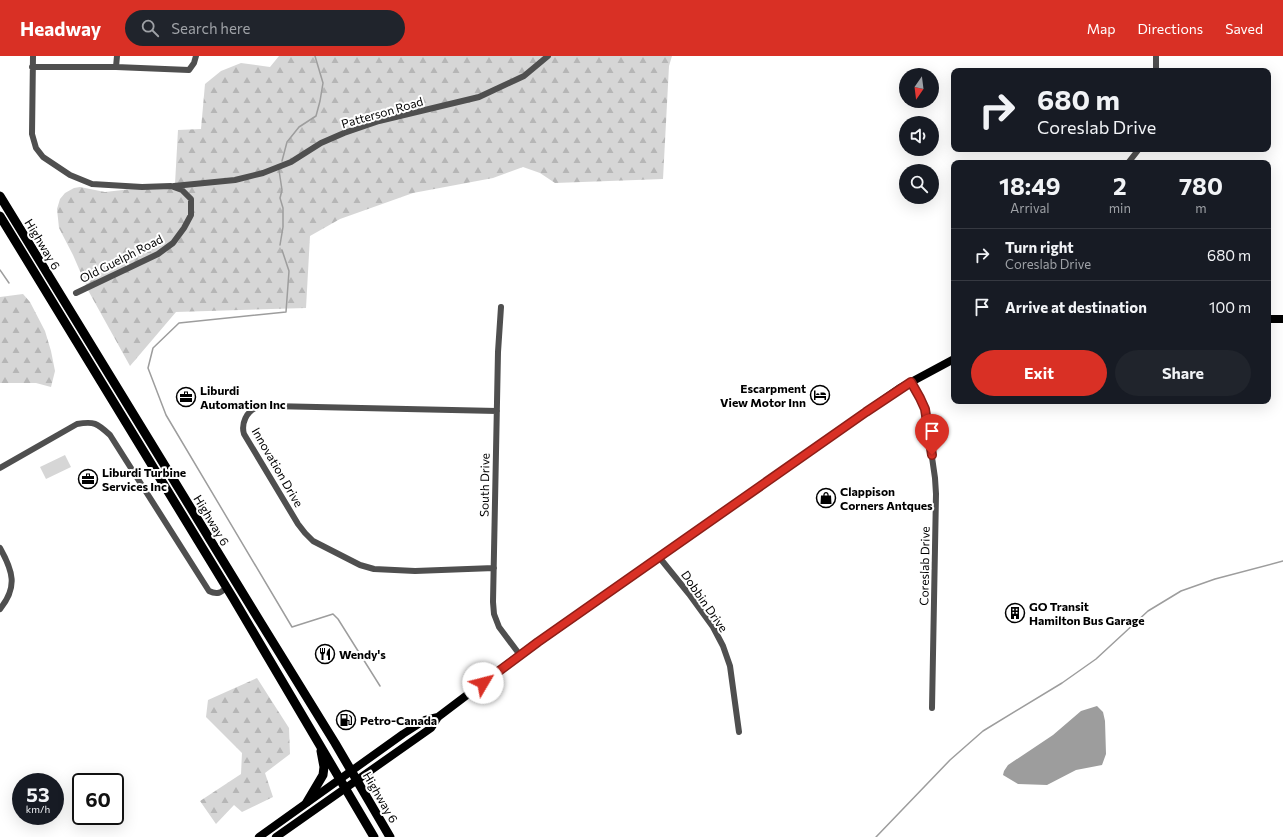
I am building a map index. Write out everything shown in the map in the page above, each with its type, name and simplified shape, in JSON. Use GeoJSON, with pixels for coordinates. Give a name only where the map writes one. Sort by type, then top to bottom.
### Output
{"type":"FeatureCollection","features":[{"type":"Feature","properties":{"kind":"highway","name":"Highway 6"},"geometry":{"type":"LineString","coordinates":[[0,196],[358,780],[390,837]]}},
{"type":"Feature","properties":{"kind":"highway","name":"Highway 6"},"geometry":{"type":"LineString","coordinates":[[0,216],[227,587],[374,837]]}},
{"type":"Feature","properties":{"kind":"highway"},"geometry":{"type":"LineString","coordinates":[[307,802],[323,775],[324,767],[320,746]]}},
{"type":"Feature","properties":{"kind":"main road"},"geometry":{"type":"LineString","coordinates":[[1271,319],[1283,319]]}},
{"type":"Feature","properties":{"kind":"main road"},"geometry":{"type":"LineString","coordinates":[[276,837],[431,728],[438,717],[520,655],[868,410],[911,382],[951,361]]}},
{"type":"Feature","properties":{"kind":"main road"},"geometry":{"type":"LineString","coordinates":[[259,837],[425,720],[438,717]]}},
{"type":"Feature","properties":{"kind":"street"},"geometry":{"type":"LineString","coordinates":[[33,56],[32,134],[36,148],[43,158],[70,175],[92,184],[142,187],[171,186]]}},
{"type":"Feature","properties":{"kind":"street"},"geometry":{"type":"LineString","coordinates":[[116,67],[117,56]]}},
{"type":"Feature","properties":{"kind":"street"},"geometry":{"type":"LineString","coordinates":[[32,67],[116,67],[189,70],[194,63],[196,56]]}},
{"type":"Feature","properties":{"kind":"street","name":"Patterson Road"},"geometry":{"type":"LineString","coordinates":[[171,186],[235,180],[263,173],[291,162],[321,143],[344,133],[379,121],[479,97],[524,76],[548,56]]}},
{"type":"Feature","properties":{"kind":"street"},"geometry":{"type":"LineString","coordinates":[[1156,56],[1156,68]]}},
{"type":"Feature","properties":{"kind":"street"},"geometry":{"type":"LineString","coordinates":[[1130,160],[1137,152]]}},
{"type":"Feature","properties":{"kind":"street","name":"Old Guelph Road"},"geometry":{"type":"LineString","coordinates":[[76,293],[158,254],[173,243],[192,215],[191,199],[182,190],[171,186]]}},
{"type":"Feature","properties":{"kind":"street","name":"South Drive"},"geometry":{"type":"LineString","coordinates":[[501,307],[497,411],[494,614],[499,627],[520,655]]}},
{"type":"Feature","properties":{"kind":"street","name":"Coreslab Drive"},"geometry":{"type":"LineString","coordinates":[[911,382],[925,409],[936,486],[932,708]]}},
{"type":"Feature","properties":{"kind":"street","name":"Innovation Drive"},"geometry":{"type":"LineString","coordinates":[[494,568],[392,571],[374,569],[360,565],[313,541],[305,534],[298,524],[243,430],[245,418],[258,406],[497,411]]}},
{"type":"Feature","properties":{"kind":"street"},"geometry":{"type":"LineString","coordinates":[[0,468],[77,424],[90,422],[101,427],[110,435],[209,591],[216,594],[227,587]]}},
{"type":"Feature","properties":{"kind":"street"},"geometry":{"type":"LineString","coordinates":[[0,548],[9,563],[12,578],[10,593],[0,609]]}},
{"type":"Feature","properties":{"kind":"street","name":"Dobbin Drive"},"geometry":{"type":"LineString","coordinates":[[659,557],[713,627],[723,646],[730,666],[739,732]]}},
{"type":"Feature","properties":{"kind":"street"},"geometry":{"type":"LineString","coordinates":[[233,598],[242,593]]}},
{"type":"Feature","properties":{"kind":"green space"},"geometry":{"type":"Polygon","coordinates":[[[279,56],[672,56],[669,66],[663,179],[555,183],[540,173],[523,167],[493,178],[413,193],[340,219],[310,236],[306,308],[176,312],[130,366],[89,292],[73,255],[59,228],[57,209],[60,199],[65,193],[74,188],[80,187],[105,192],[175,184],[178,130],[201,129],[205,84],[221,71],[241,63],[270,67],[279,56]]]}},
{"type":"Feature","properties":{"kind":"green space"},"geometry":{"type":"Polygon","coordinates":[[[23,294],[30,302],[45,331],[55,371],[51,387],[36,383],[0,383],[0,297],[23,294]]]}},
{"type":"Feature","properties":{"kind":"green space"},"geometry":{"type":"Polygon","coordinates":[[[65,455],[71,467],[46,479],[40,467],[65,455]]]}},
{"type":"Feature","properties":{"kind":"green space"},"geometry":{"type":"Polygon","coordinates":[[[257,678],[289,728],[290,754],[265,773],[273,797],[242,812],[234,805],[216,824],[200,801],[241,774],[242,753],[206,717],[208,700],[257,678]]]}},
{"type":"Feature","properties":{"kind":"shaded area"},"geometry":{"type":"Polygon","coordinates":[[[1097,706],[1103,712],[1105,721],[1106,754],[1102,765],[1076,770],[1047,785],[1018,784],[1003,775],[1008,765],[1053,735],[1081,711],[1097,706]]]}},
{"type":"Feature","properties":{"kind":"waterway"},"geometry":{"type":"LineString","coordinates":[[282,161],[287,142],[299,127],[316,116],[323,83],[315,56]]}},
{"type":"Feature","properties":{"kind":"waterway"},"geometry":{"type":"LineString","coordinates":[[279,170],[282,190],[280,198],[283,208],[283,227],[280,245]]}},
{"type":"Feature","properties":{"kind":"waterway"},"geometry":{"type":"LineString","coordinates":[[282,250],[289,271],[286,312],[179,323],[153,348],[148,368],[166,415],[292,627],[333,614],[338,619],[380,686]]}},
{"type":"Feature","properties":{"kind":"waterway"},"geometry":{"type":"LineString","coordinates":[[0,270],[9,283]]}},
{"type":"Feature","properties":{"kind":"waterway"},"geometry":{"type":"LineString","coordinates":[[876,837],[950,760],[983,731],[1062,683],[1096,659],[1148,611],[1181,591],[1215,579],[1283,561]]}},
{"type":"Feature","properties":{"kind":"place","name":"Escarpment View Motor Inn"},"geometry":{"type":"Point","coordinates":[820,395]}},
{"type":"Feature","properties":{"kind":"place","name":"Liburdi Automation Inc"},"geometry":{"type":"Point","coordinates":[186,397]}},
{"type":"Feature","properties":{"kind":"place","name":"Liburdi Turbine Services Inc"},"geometry":{"type":"Point","coordinates":[88,479]}},
{"type":"Feature","properties":{"kind":"place","name":"Clappison Corners Antques"},"geometry":{"type":"Point","coordinates":[826,498]}},
{"type":"Feature","properties":{"kind":"place","name":"GO Transit Hamilton Bus Garage"},"geometry":{"type":"Point","coordinates":[1015,613]}},
{"type":"Feature","properties":{"kind":"place","name":"Wendy's"},"geometry":{"type":"Point","coordinates":[325,654]}},
{"type":"Feature","properties":{"kind":"place","name":"Petro-Canada"},"geometry":{"type":"Point","coordinates":[346,720]}},
{"type":"Feature","properties":{"kind":"route"},"geometry":{"type":"LineString","coordinates":[[483,683],[548,635],[900,388],[911,382],[925,409],[932,455]]}}]}
